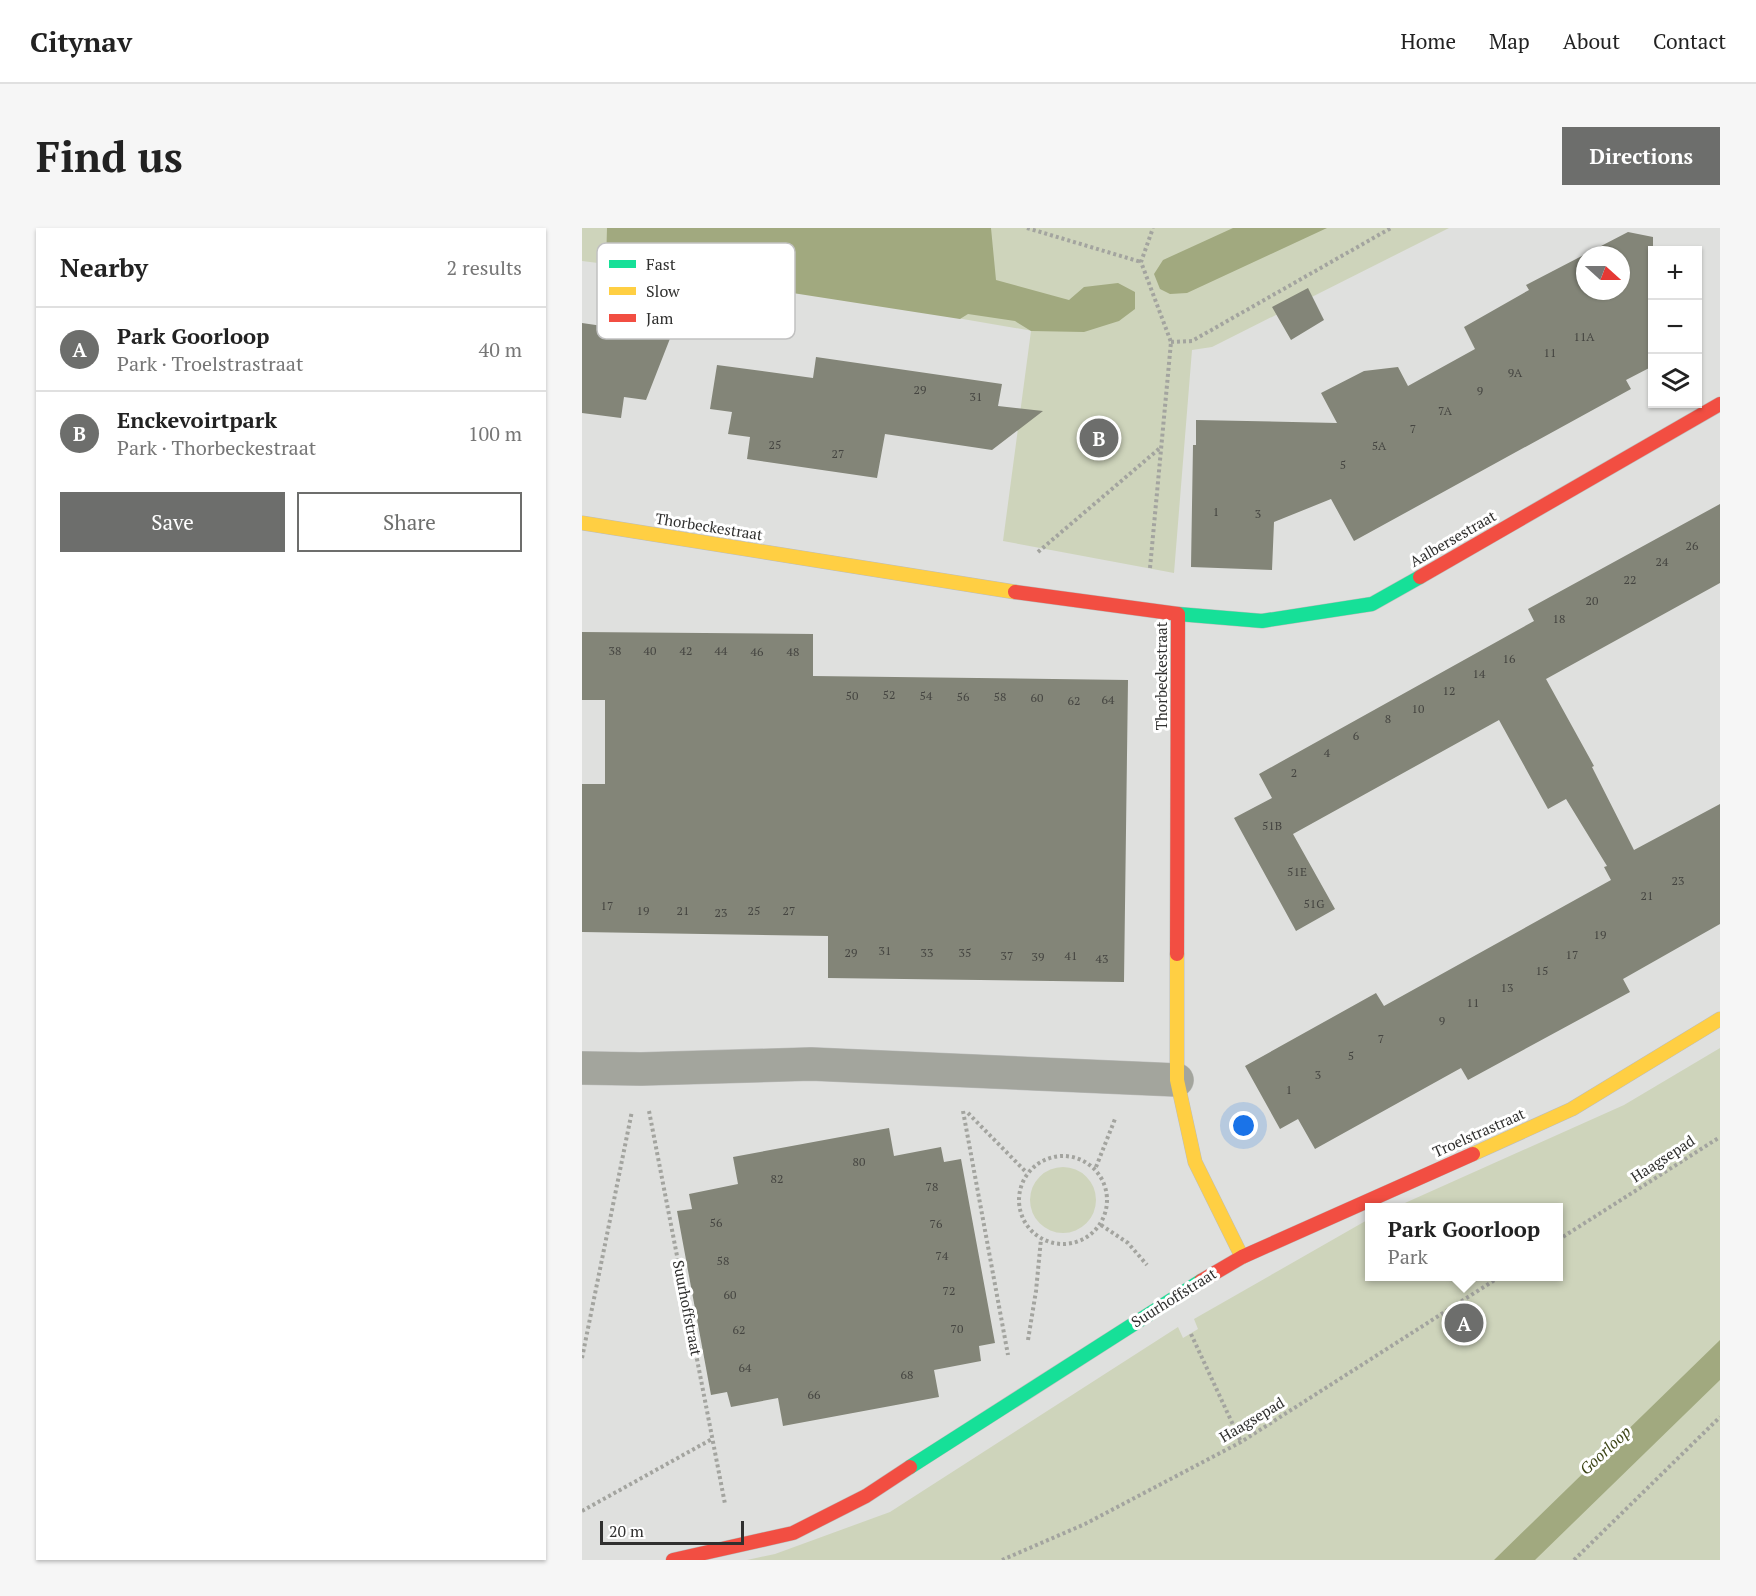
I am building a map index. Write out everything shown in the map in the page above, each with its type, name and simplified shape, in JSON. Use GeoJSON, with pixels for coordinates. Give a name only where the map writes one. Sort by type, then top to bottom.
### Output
{"type":"FeatureCollection","features":[{"type":"Feature","properties":{"kind":"street","name":"Aalbersestraat"},"geometry":{"type":"LineString","coordinates":[[1179,614],[1262,621],[1372,604],[1720,404]]}},
{"type":"Feature","properties":{"kind":"street","name":"Thorbeckestraat"},"geometry":{"type":"LineString","coordinates":[[582,523],[994,590],[1179,614],[1177,1080],[1195,1162],[1242,1257]]}},
{"type":"Feature","properties":{"kind":"street","name":"Troelstrastraat"},"geometry":{"type":"LineString","coordinates":[[1242,1257],[1572,1109],[1720,1019]]}},
{"type":"Feature","properties":{"kind":"street"},"geometry":{"type":"LineString","coordinates":[[582,1068],[641,1069],[811,1064],[1177,1080]]}},
{"type":"Feature","properties":{"kind":"street","name":"Suurhoffstraat"},"geometry":{"type":"LineString","coordinates":[[673,1560],[793,1533],[866,1496],[1173,1297],[1242,1257]]}},
{"type":"Feature","properties":{"kind":"path"},"geometry":{"type":"LineString","coordinates":[[1027,228],[1141,262]]}},
{"type":"Feature","properties":{"kind":"path"},"geometry":{"type":"LineString","coordinates":[[1148,610],[1151,551],[1172,342],[1141,262],[1154,228]]}},
{"type":"Feature","properties":{"kind":"path"},"geometry":{"type":"LineString","coordinates":[[1172,342],[1192,341],[1390,228]]}},
{"type":"Feature","properties":{"kind":"path"},"geometry":{"type":"LineString","coordinates":[[994,590],[1161,448]]}},
{"type":"Feature","properties":{"kind":"path"},"geometry":{"type":"LineString","coordinates":[[582,1358],[641,1069]]}},
{"type":"Feature","properties":{"kind":"path","name":"Suurhoffstraat"},"geometry":{"type":"LineString","coordinates":[[641,1069],[733,1546]]}},
{"type":"Feature","properties":{"kind":"path"},"geometry":{"type":"LineString","coordinates":[[1096,1168],[1131,1079]]}},
{"type":"Feature","properties":{"kind":"path"},"geometry":{"type":"LineString","coordinates":[[1017,1400],[962,1106],[1027,1173]]}},
{"type":"Feature","properties":{"kind":"path","name":"Haagsepad"},"geometry":{"type":"LineString","coordinates":[[1563,1237],[1720,1137]]}},
{"type":"Feature","properties":{"kind":"path"},"geometry":{"type":"LineString","coordinates":[[1073,1155],[1096,1168],[1106,1185],[1109,1205],[1101,1225],[1084,1240],[1062,1245],[1041,1239],[1023,1222],[1018,1196],[1027,1173],[1047,1157],[1073,1155]]}},
{"type":"Feature","properties":{"kind":"path"},"geometry":{"type":"LineString","coordinates":[[1101,1225],[1128,1243],[1173,1297],[1241,1442]]}},
{"type":"Feature","properties":{"kind":"path"},"geometry":{"type":"LineString","coordinates":[[1017,1400],[1036,1291],[1041,1239]]}},
{"type":"Feature","properties":{"kind":"path","name":"Haagsepad"},"geometry":{"type":"LineString","coordinates":[[1002,1560],[1085,1524],[1241,1442],[1493,1281]]}},
{"type":"Feature","properties":{"kind":"path"},"geometry":{"type":"LineString","coordinates":[[1574,1560],[1720,1417]]}},
{"type":"Feature","properties":{"kind":"path"},"geometry":{"type":"LineString","coordinates":[[582,1511],[712,1439]]}},
{"type":"Feature","properties":{"kind":"shaded area"},"geometry":{"type":"Polygon","coordinates":[[[582,228],[1449,228],[1212,347],[1192,350],[1174,573],[1003,541],[1031,331],[1033,331],[795,290],[795,243],[597,243],[597,263],[582,261],[582,228]]]}},
{"type":"Feature","properties":{"kind":"shaded area"},"geometry":{"type":"Polygon","coordinates":[[[607,228],[991,228],[996,280],[1069,300],[1084,287],[1118,283],[1135,292],[1135,309],[1119,321],[1084,332],[1031,331],[1015,321],[968,314],[960,319],[795,293],[795,243],[607,243],[607,228]]]}},
{"type":"Feature","properties":{"kind":"shaded area"},"geometry":{"type":"Polygon","coordinates":[[[1233,228],[1327,228],[1187,293],[1170,294],[1160,289],[1154,274],[1163,260],[1233,228]]]}},
{"type":"Feature","properties":{"kind":"shaded area"},"geometry":{"type":"Polygon","coordinates":[[[1720,1048],[1720,1560],[747,1560],[775,1554],[890,1512],[1178,1327],[1183,1338],[1198,1329],[1194,1319],[1365,1221],[1365,1281],[1563,1281],[1563,1203],[1405,1203],[1624,1105],[1720,1048]]]}},
{"type":"Feature","properties":{"kind":"shaded area"},"geometry":{"type":"Polygon","coordinates":[[[1056,1167],[1070,1167],[1082,1172],[1091,1181],[1096,1200],[1094,1213],[1087,1224],[1070,1233],[1056,1233],[1044,1228],[1035,1219],[1030,1207],[1030,1193],[1035,1181],[1044,1172],[1056,1167]]]}},
{"type":"Feature","properties":{"kind":"shaded area"},"geometry":{"type":"Polygon","coordinates":[[[1720,1340],[1720,1380],[1535,1560],[1494,1560],[1720,1340]]]}},
{"type":"Feature","properties":{"kind":"building"},"geometry":{"type":"Polygon","coordinates":[[[1628,232],[1653,237],[1653,246],[1648,246],[1648,369],[1626,380],[1631,389],[1354,541],[1331,499],[1274,522],[1272,570],[1191,567],[1193,445],[1196,445],[1196,420],[1337,423],[1321,393],[1364,371],[1398,367],[1408,386],[1475,349],[1464,327],[1529,290],[1526,285],[1576,259],[1576,300],[1630,300],[1630,246],[1601,246],[1628,232]]]}},
{"type":"Feature","properties":{"kind":"building"},"geometry":{"type":"Polygon","coordinates":[[[1308,288],[1324,320],[1291,340],[1272,307],[1308,288]]]}},
{"type":"Feature","properties":{"kind":"building"},"geometry":{"type":"Polygon","coordinates":[[[582,323],[597,325],[597,339],[670,339],[646,400],[624,397],[621,418],[582,413],[582,323]]]}},
{"type":"Feature","properties":{"kind":"building"},"geometry":{"type":"Polygon","coordinates":[[[816,357],[1002,384],[998,406],[1043,411],[992,450],[885,434],[877,478],[747,459],[750,437],[728,434],[732,412],[710,409],[717,365],[813,378],[816,357]]]}},
{"type":"Feature","properties":{"kind":"building"},"geometry":{"type":"Polygon","coordinates":[[[1720,504],[1720,583],[1546,679],[1594,766],[1592,767],[1634,850],[1720,804],[1720,924],[1623,979],[1630,992],[1468,1080],[1461,1068],[1315,1149],[1298,1119],[1280,1129],[1245,1066],[1376,993],[1384,1006],[1611,880],[1604,867],[1607,866],[1566,799],[1548,809],[1499,720],[1293,834],[1335,909],[1296,931],[1234,818],[1272,798],[1259,774],[1534,621],[1528,609],[1720,504]]]}},
{"type":"Feature","properties":{"kind":"building"},"geometry":{"type":"Polygon","coordinates":[[[582,632],[813,634],[813,676],[1128,680],[1124,982],[828,978],[828,936],[582,932],[582,784],[605,784],[605,700],[582,700],[582,632]]]}},
{"type":"Feature","properties":{"kind":"building"},"geometry":{"type":"Polygon","coordinates":[[[889,1128],[894,1156],[941,1147],[944,1162],[961,1159],[995,1343],[979,1346],[981,1361],[934,1370],[939,1397],[783,1426],[778,1398],[731,1407],[727,1392],[711,1395],[677,1211],[692,1209],[689,1194],[738,1184],[733,1157],[889,1128]]]}},
{"type":"Feature","properties":{"kind":"traffic: fast"},"geometry":{"type":"LineString","coordinates":[[1178,614],[1262,621],[1372,604],[1420,577]]}},
{"type":"Feature","properties":{"kind":"traffic: fast"},"geometry":{"type":"LineString","coordinates":[[910,1467],[1201,1281]]}},
{"type":"Feature","properties":{"kind":"traffic: slow"},"geometry":{"type":"LineString","coordinates":[[582,523],[1015,592]]}},
{"type":"Feature","properties":{"kind":"traffic: slow"},"geometry":{"type":"LineString","coordinates":[[1177,954],[1177,1080],[1195,1162],[1242,1257]]}},
{"type":"Feature","properties":{"kind":"traffic: slow"},"geometry":{"type":"LineString","coordinates":[[1473,1154],[1572,1109],[1720,1019]]}},
{"type":"Feature","properties":{"kind":"traffic: jam"},"geometry":{"type":"LineString","coordinates":[[1420,577],[1720,404]]}},
{"type":"Feature","properties":{"kind":"traffic: jam"},"geometry":{"type":"LineString","coordinates":[[1015,592],[1178,614],[1177,954]]}},
{"type":"Feature","properties":{"kind":"traffic: jam"},"geometry":{"type":"LineString","coordinates":[[1201,1281],[1242,1257],[1473,1154]]}},
{"type":"Feature","properties":{"kind":"traffic: jam"},"geometry":{"type":"LineString","coordinates":[[673,1560],[793,1533],[866,1496],[910,1467]]}},
{"type":"Feature","properties":{"kind":"place","name":"Enckevoirtpark"},"geometry":{"type":"Point","coordinates":[1099,438]}},
{"type":"Feature","properties":{"kind":"place","name":"Park Goorloop"},"geometry":{"type":"Point","coordinates":[1464,1323]}},
{"type":"Feature","properties":{"kind":"water label","name":"Goorloop"},"geometry":{"type":"Point","coordinates":[1605,1450]}}]}
